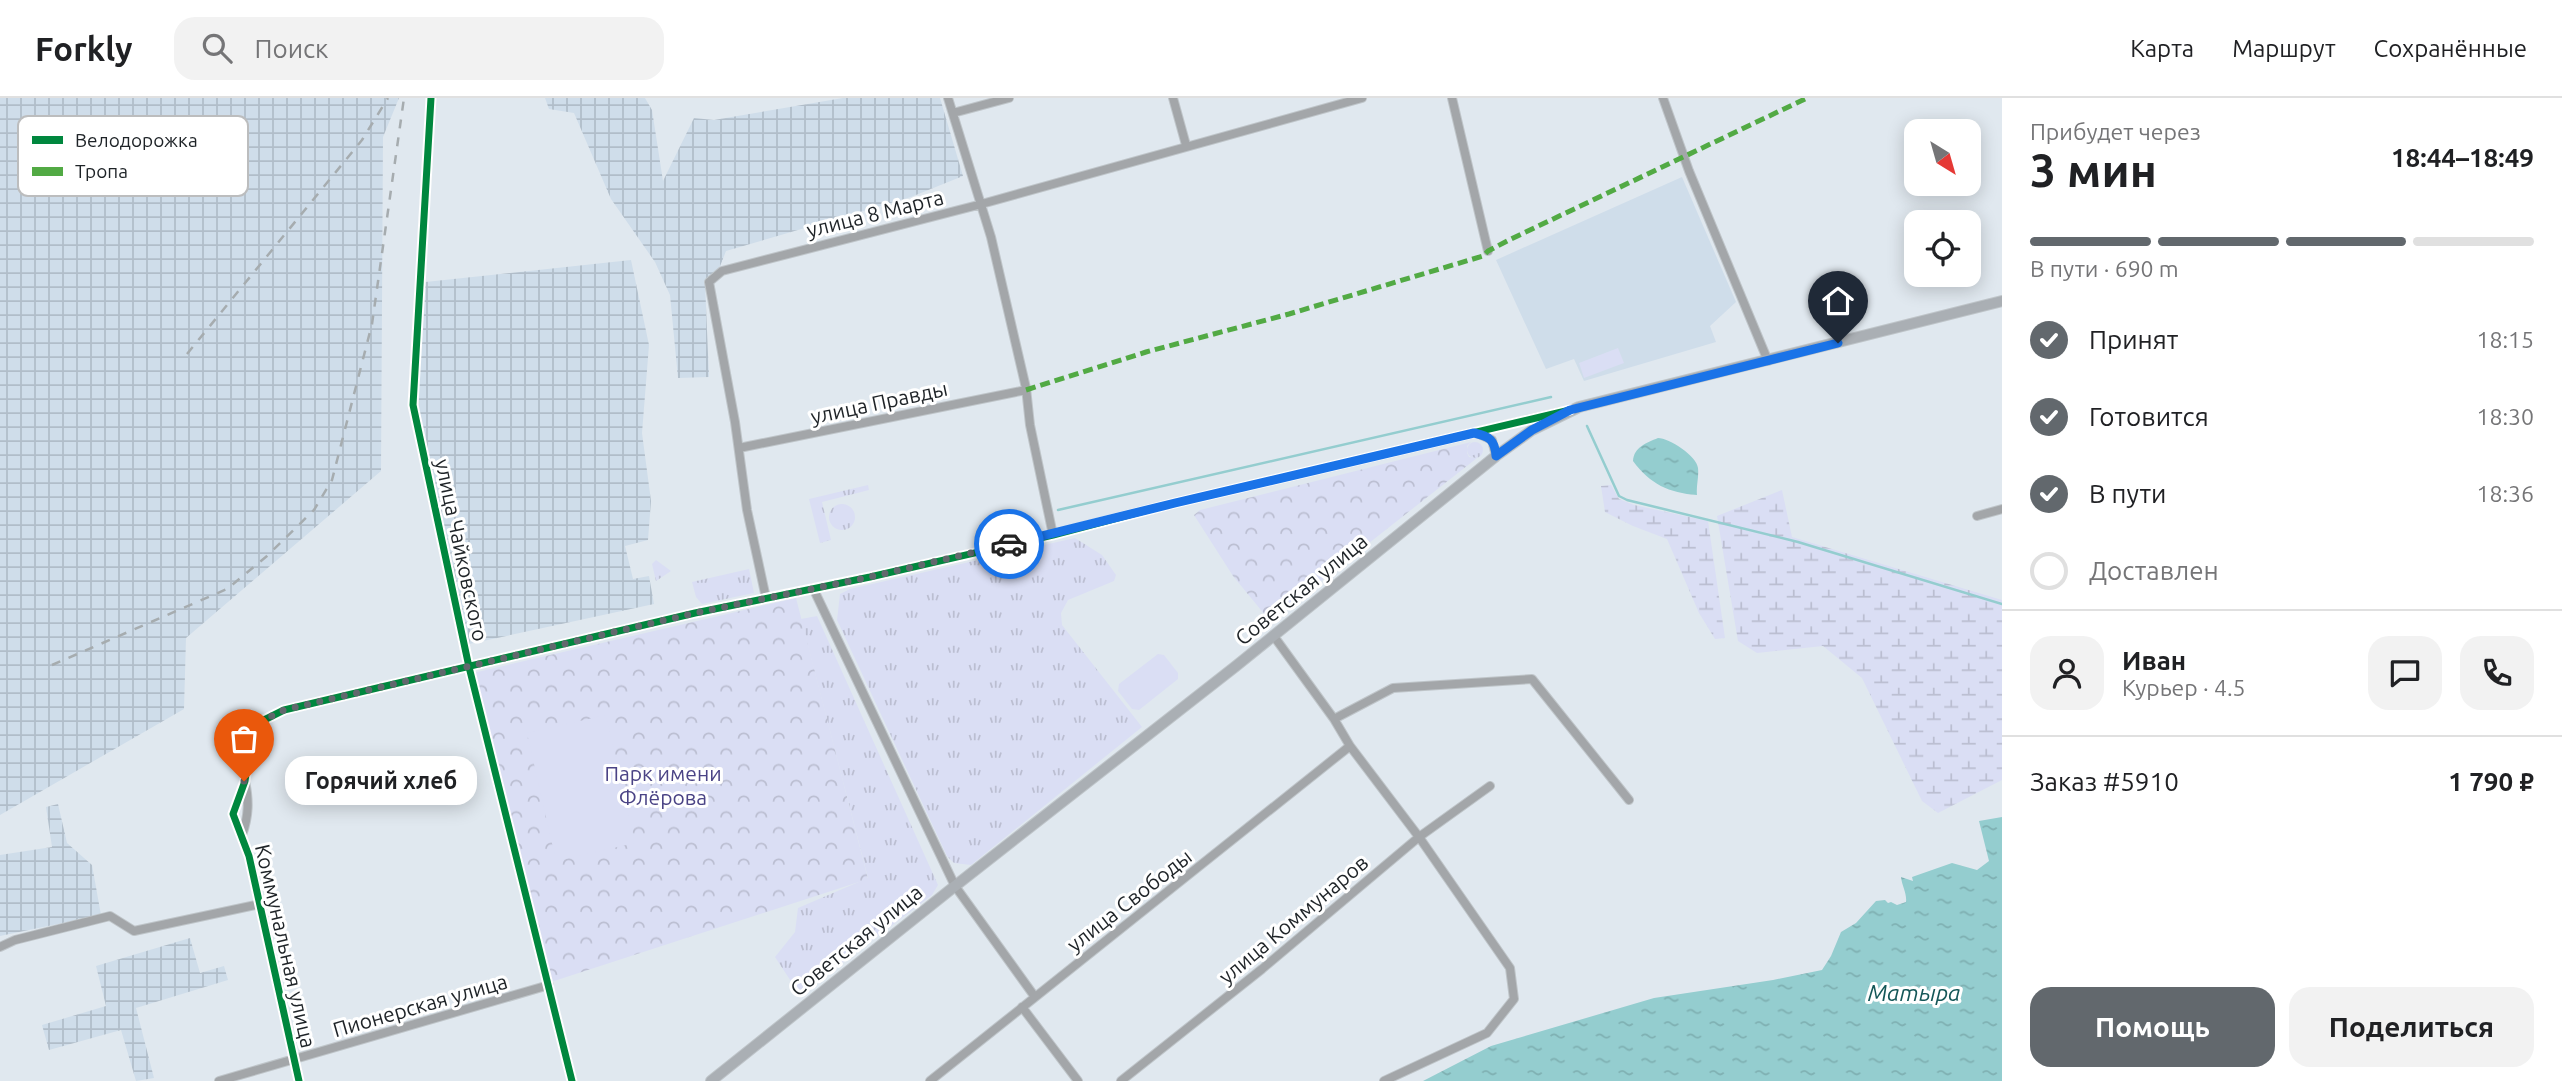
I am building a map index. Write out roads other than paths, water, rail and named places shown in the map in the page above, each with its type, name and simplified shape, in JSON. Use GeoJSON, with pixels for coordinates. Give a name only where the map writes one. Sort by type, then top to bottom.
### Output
{"type":"FeatureCollection","features":[{"type":"Feature","properties":{"kind":"main road","name":"Советская улица"},"geometry":{"type":"LineString","coordinates":[[711,1081],[1532,430],[1570,410],[2002,300]]}},
{"type":"Feature","properties":{"kind":"street","name":"улица Чайковского"},"geometry":{"type":"LineString","coordinates":[[431,98],[413,405],[469,667],[572,1081]]}},
{"type":"Feature","properties":{"kind":"street"},"geometry":{"type":"LineString","coordinates":[[948,98],[981,204],[1026,390],[1030,425],[1054,535]]}},
{"type":"Feature","properties":{"kind":"street"},"geometry":{"type":"LineString","coordinates":[[953,113],[1009,98]]}},
{"type":"Feature","properties":{"kind":"street"},"geometry":{"type":"LineString","coordinates":[[1172,98],[1186,145]]}},
{"type":"Feature","properties":{"kind":"street","name":"улица 8 Марта"},"geometry":{"type":"LineString","coordinates":[[766,598],[747,510],[739,448],[709,282],[714,276],[722,271],[981,204],[1362,98]]}},
{"type":"Feature","properties":{"kind":"street"},"geometry":{"type":"LineString","coordinates":[[1452,98],[1488,251]]}},
{"type":"Feature","properties":{"kind":"street"},"geometry":{"type":"LineString","coordinates":[[1662,98],[1768,361]]}},
{"type":"Feature","properties":{"kind":"street","name":"улица Правды"},"geometry":{"type":"LineString","coordinates":[[739,448],[1026,390]]}},
{"type":"Feature","properties":{"kind":"street"},"geometry":{"type":"LineString","coordinates":[[244,781],[251,737],[258,723],[284,710],[766,598],[1054,535],[1175,503],[1570,410]]}},
{"type":"Feature","properties":{"kind":"street"},"geometry":{"type":"LineString","coordinates":[[1474,433],[1486,435],[1492,440],[1496,456]]}},
{"type":"Feature","properties":{"kind":"street"},"geometry":{"type":"LineString","coordinates":[[1977,516],[2002,509]]}},
{"type":"Feature","properties":{"kind":"street"},"geometry":{"type":"LineString","coordinates":[[813,588],[955,886],[1035,997]]}},
{"type":"Feature","properties":{"kind":"street"},"geometry":{"type":"LineString","coordinates":[[1273,635],[1510,968],[1514,999],[1487,1033],[1384,1081]]}},
{"type":"Feature","properties":{"kind":"street"},"geometry":{"type":"LineString","coordinates":[[1334,719],[1393,688],[1532,680],[1629,800]]}},
{"type":"Feature","properties":{"kind":"street","name":"улица Свободы"},"geometry":{"type":"LineString","coordinates":[[930,1081],[1350,746]]}},
{"type":"Feature","properties":{"kind":"street","name":"Коммунальная улица"},"geometry":{"type":"LineString","coordinates":[[244,781],[233,814],[242,835],[260,904],[299,1081]]}},
{"type":"Feature","properties":{"kind":"street","name":"Коммунальная улица"},"geometry":{"type":"LineString","coordinates":[[242,835],[247,820],[249,798],[244,781]]}},
{"type":"Feature","properties":{"kind":"street","name":"улица Коммунаров"},"geometry":{"type":"LineString","coordinates":[[1121,1081],[1262,969],[1419,837],[1490,786]]}},
{"type":"Feature","properties":{"kind":"street"},"geometry":{"type":"LineString","coordinates":[[0,947],[15,940],[110,916],[134,931],[260,904]]}},
{"type":"Feature","properties":{"kind":"street","name":"Пионерская улица"},"geometry":{"type":"LineString","coordinates":[[219,1081],[549,985]]}},
{"type":"Feature","properties":{"kind":"street"},"geometry":{"type":"LineString","coordinates":[[1022,1007],[1078,1081]]}},
{"type":"Feature","properties":{"kind":"water"},"geometry":{"type":"Polygon","coordinates":[[[1658,438],[1682,448],[1693,458],[1698,468],[1697,495],[1661,486],[1646,476],[1633,461],[1638,449],[1658,438]]]}},
{"type":"Feature","properties":{"kind":"water","name":"Матыра"},"geometry":{"type":"Polygon","coordinates":[[[2002,817],[2002,1081],[1423,1081],[1491,1046],[1654,998],[1822,970],[1841,932],[1856,923],[1876,901],[1885,900],[1897,905],[1906,902],[1901,877],[1913,881],[1912,877],[1952,863],[1977,870],[1989,861],[1979,821],[2002,817]]]}},
{"type":"Feature","properties":{"kind":"waterway"},"geometry":{"type":"LineString","coordinates":[[1058,510],[1551,397]]}},
{"type":"Feature","properties":{"kind":"waterway"},"geometry":{"type":"LineString","coordinates":[[1587,426],[1619,496],[1627,500],[1798,542],[2002,604]]}},
{"type":"Feature","properties":{"kind":"railway"},"geometry":{"type":"LineString","coordinates":[[187,354],[362,140],[388,98]]}},
{"type":"Feature","properties":{"kind":"railway"},"geometry":{"type":"LineString","coordinates":[[52,665],[227,589],[267,556],[314,510],[332,480],[372,324],[404,98]]}},
{"type":"Feature","properties":{"kind":"place","name":"Горячий хлеб"},"geometry":{"type":"Point","coordinates":[244,781]}},
{"type":"Feature","properties":{"kind":"park label","name":"Парк имени Флёрова"},"geometry":{"type":"Point","coordinates":[663,785]}}]}
